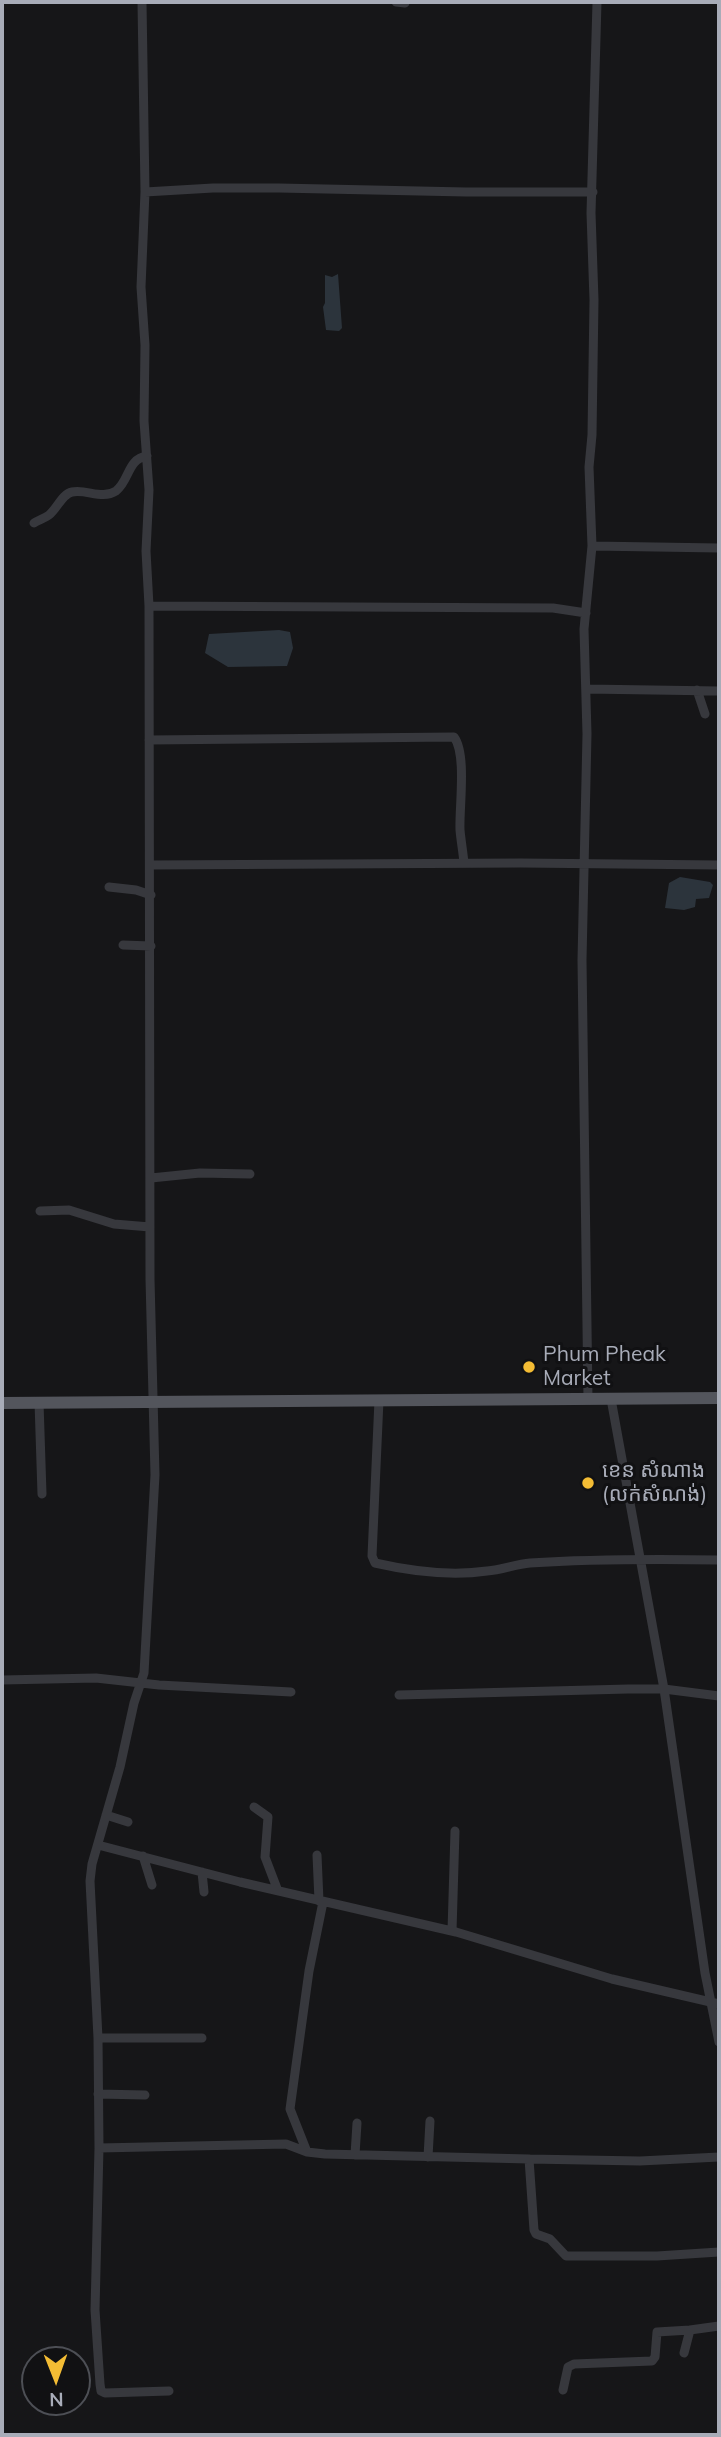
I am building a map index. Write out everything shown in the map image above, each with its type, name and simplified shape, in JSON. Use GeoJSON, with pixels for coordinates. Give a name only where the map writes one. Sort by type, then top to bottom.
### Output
{"type":"FeatureCollection","features":[{"type":"Feature","properties":{"kind":"main road"},"geometry":{"type":"LineString","coordinates":[[2,1403],[719,1398]]}},
{"type":"Feature","properties":{"kind":"street"},"geometry":{"type":"LineString","coordinates":[[142,2],[145,192],[141,261],[145,345],[144,421],[149,490],[146,551],[149,607],[151,895],[150,1227],[155,1475],[146,1657],[92,1864],[89,1894],[96,1979],[99,2148],[96,2310],[101,2391],[169,2391]]}},
{"type":"Feature","properties":{"kind":"street"},"geometry":{"type":"LineString","coordinates":[[588,1399],[582,960],[585,864],[584,629],[592,546],[589,467],[594,300],[591,213],[597,2]]}},
{"type":"Feature","properties":{"kind":"street"},"geometry":{"type":"LineString","coordinates":[[145,192],[213,188],[593,192]]}},
{"type":"Feature","properties":{"kind":"street"},"geometry":{"type":"LineString","coordinates":[[34,523],[48,515],[66,495],[73,492],[100,495],[119,489],[134,461],[147,456]]}},
{"type":"Feature","properties":{"kind":"street"},"geometry":{"type":"LineString","coordinates":[[592,546],[719,548]]}},
{"type":"Feature","properties":{"kind":"street"},"geometry":{"type":"LineString","coordinates":[[149,607],[554,608],[586,613]]}},
{"type":"Feature","properties":{"kind":"street"},"geometry":{"type":"LineString","coordinates":[[586,690],[719,691]]}},
{"type":"Feature","properties":{"kind":"street"},"geometry":{"type":"LineString","coordinates":[[697,690],[705,714]]}},
{"type":"Feature","properties":{"kind":"street"},"geometry":{"type":"LineString","coordinates":[[149,740],[454,737],[458,743],[460,761],[460,831],[464,863]]}},
{"type":"Feature","properties":{"kind":"street"},"geometry":{"type":"LineString","coordinates":[[150,865],[719,865]]}},
{"type":"Feature","properties":{"kind":"street"},"geometry":{"type":"LineString","coordinates":[[109,887],[136,890],[151,895]]}},
{"type":"Feature","properties":{"kind":"street"},"geometry":{"type":"LineString","coordinates":[[123,946],[151,946]]}},
{"type":"Feature","properties":{"kind":"street"},"geometry":{"type":"LineString","coordinates":[[151,1178],[200,1173],[250,1174]]}},
{"type":"Feature","properties":{"kind":"street"},"geometry":{"type":"LineString","coordinates":[[40,1211],[69,1210],[114,1224],[150,1227]]}},
{"type":"Feature","properties":{"kind":"street"},"geometry":{"type":"LineString","coordinates":[[611,1399],[664,1689],[705,1973],[715,2003],[719,2042]]}},
{"type":"Feature","properties":{"kind":"street"},"geometry":{"type":"LineString","coordinates":[[379,1400],[372,1556],[374,1563],[457,1573],[486,1572],[528,1563],[642,1559],[719,1560]]}},
{"type":"Feature","properties":{"kind":"street"},"geometry":{"type":"LineString","coordinates":[[38,1402],[41,1494]]}},
{"type":"Feature","properties":{"kind":"street"},"geometry":{"type":"LineString","coordinates":[[2,1679],[96,1678],[139,1684],[291,1692]]}},
{"type":"Feature","properties":{"kind":"street"},"geometry":{"type":"LineString","coordinates":[[399,1695],[664,1689],[719,1696]]}},
{"type":"Feature","properties":{"kind":"street"},"geometry":{"type":"LineString","coordinates":[[254,1807],[268,1816],[265,1857],[278,1891]]}},
{"type":"Feature","properties":{"kind":"street"},"geometry":{"type":"LineString","coordinates":[[106,1815],[128,1822]]}},
{"type":"Feature","properties":{"kind":"street"},"geometry":{"type":"LineString","coordinates":[[452,1931],[455,1831]]}},
{"type":"Feature","properties":{"kind":"street"},"geometry":{"type":"LineString","coordinates":[[98,1845],[321,1902],[452,1931],[612,1979],[715,2003]]}},
{"type":"Feature","properties":{"kind":"street"},"geometry":{"type":"LineString","coordinates":[[307,2152],[290,2109],[321,1902],[317,1855]]}},
{"type":"Feature","properties":{"kind":"street"},"geometry":{"type":"LineString","coordinates":[[143,1856],[152,1885]]}},
{"type":"Feature","properties":{"kind":"street"},"geometry":{"type":"LineString","coordinates":[[202,1872],[204,1892]]}},
{"type":"Feature","properties":{"kind":"street"},"geometry":{"type":"LineString","coordinates":[[97,2038],[202,2038]]}},
{"type":"Feature","properties":{"kind":"street"},"geometry":{"type":"LineString","coordinates":[[98,2094],[145,2095]]}},
{"type":"Feature","properties":{"kind":"street"},"geometry":{"type":"LineString","coordinates":[[428,2157],[430,2122]]}},
{"type":"Feature","properties":{"kind":"street"},"geometry":{"type":"LineString","coordinates":[[355,2155],[357,2123]]}},
{"type":"Feature","properties":{"kind":"street"},"geometry":{"type":"LineString","coordinates":[[99,2148],[286,2144],[307,2152],[355,2155],[640,2161],[719,2157]]}},
{"type":"Feature","properties":{"kind":"street"},"geometry":{"type":"LineString","coordinates":[[529,2159],[534,2230],[539,2236],[554,2243],[566,2256],[657,2256],[719,2252]]}},
{"type":"Feature","properties":{"kind":"street"},"geometry":{"type":"LineString","coordinates":[[563,2390],[568,2367],[574,2364],[652,2361],[655,2357],[657,2332],[719,2326]]}},
{"type":"Feature","properties":{"kind":"street"},"geometry":{"type":"LineString","coordinates":[[684,2353],[690,2330]]}},
{"type":"Feature","properties":{"kind":"shaded area"},"geometry":{"type":"Polygon","coordinates":[[[338,274],[342,328],[339,331],[326,330],[323,307],[325,275],[332,277],[338,274]]]}},
{"type":"Feature","properties":{"kind":"shaded area"},"geometry":{"type":"Polygon","coordinates":[[[279,630],[290,632],[293,648],[287,666],[228,667],[205,653],[209,634],[279,630]]]}},
{"type":"Feature","properties":{"kind":"shaded area"},"geometry":{"type":"Polygon","coordinates":[[[680,877],[710,882],[713,885],[709,898],[696,899],[695,907],[684,910],[665,908],[669,883],[680,877]]]}},
{"type":"Feature","properties":{"kind":"place","name":"Phum Pheak Market"},"geometry":{"type":"Point","coordinates":[529,1367]}},
{"type":"Feature","properties":{"kind":"place","name":"ខេន សំណាង (លក់សំណង់)"},"geometry":{"type":"Point","coordinates":[588,1483]}}]}
